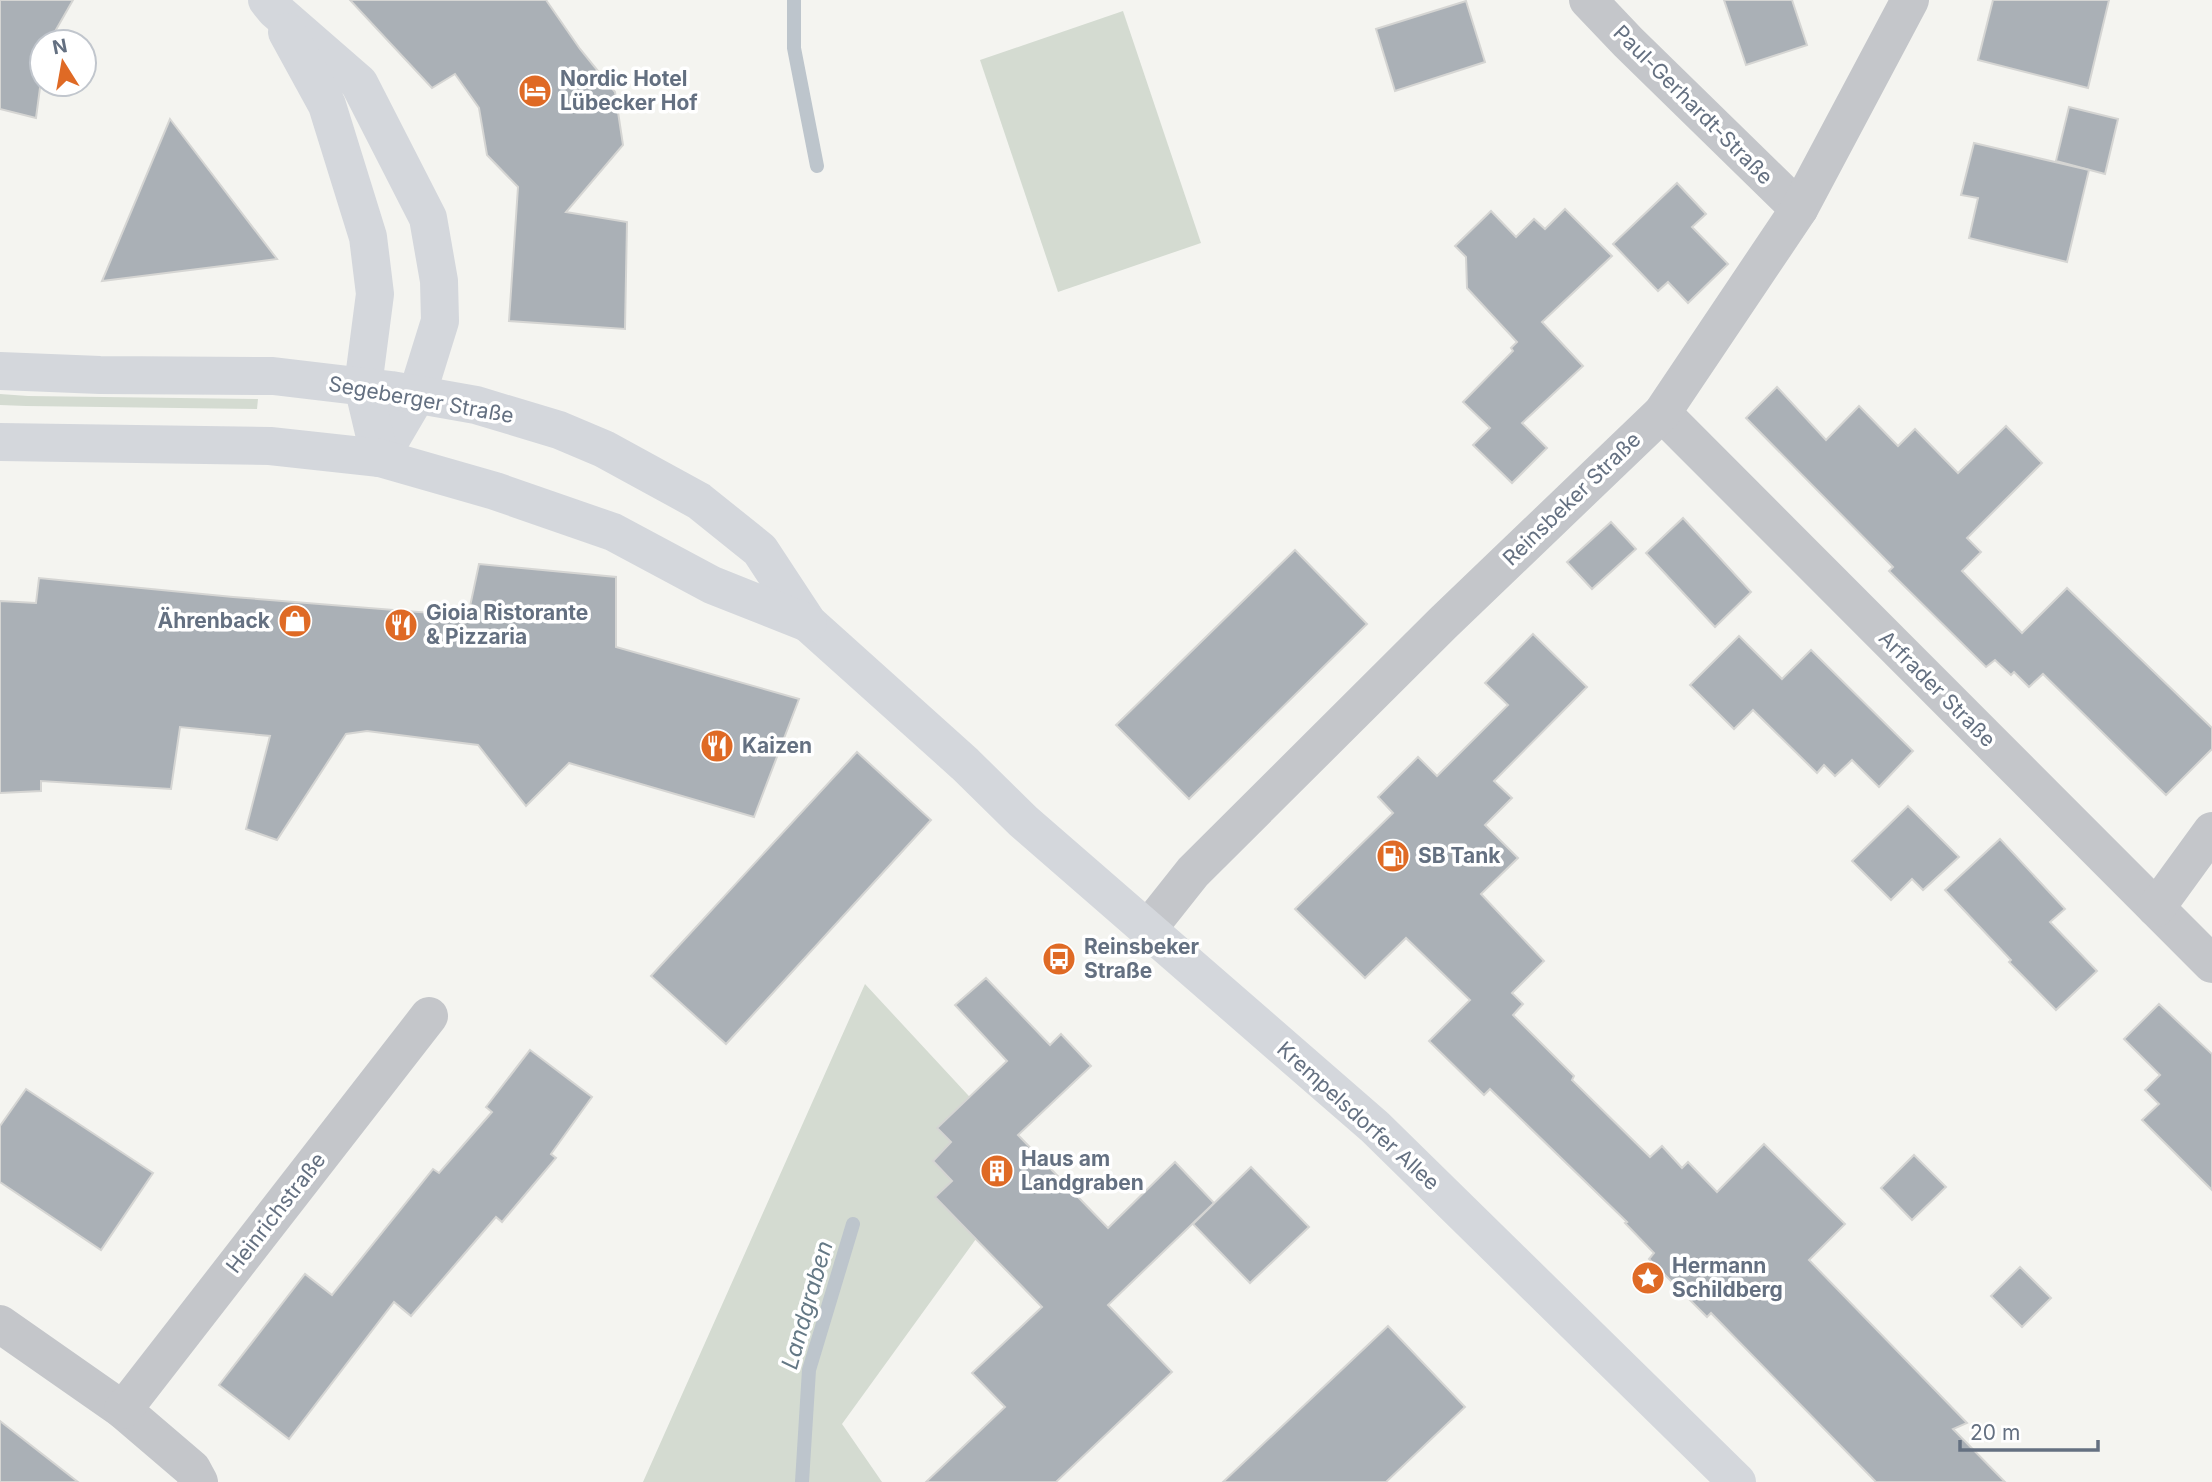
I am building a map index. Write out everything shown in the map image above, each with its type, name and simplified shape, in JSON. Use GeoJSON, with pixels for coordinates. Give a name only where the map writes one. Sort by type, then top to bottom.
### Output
{"type":"FeatureCollection","features":[{"type":"Feature","properties":{"kind":"main road"},"geometry":{"type":"LineString","coordinates":[[271,5],[327,105],[368,237],[375,295],[363,386],[380,458]]}},
{"type":"Feature","properties":{"kind":"main road"},"geometry":{"type":"LineString","coordinates":[[271,5],[359,83],[428,218],[439,281],[440,321],[417,395],[380,458]]}},
{"type":"Feature","properties":{"kind":"main road","name":"Segeberger Straße"},"geometry":{"type":"LineString","coordinates":[[0,371],[100,375],[273,376],[363,386],[476,405],[559,430],[604,449],[699,501],[760,550],[808,623],[965,764]]}},
{"type":"Feature","properties":{"kind":"main road","name":"Segeberger Straße"},"geometry":{"type":"LineString","coordinates":[[0,442],[270,446],[380,458],[495,491],[613,532],[712,585],[808,623]]}},
{"type":"Feature","properties":{"kind":"main road","name":"Krempelsdorfer Allee"},"geometry":{"type":"LineString","coordinates":[[965,764],[1023,821],[1375,1127],[1737,1482]]}},
{"type":"Feature","properties":{"kind":"street","name":"Paul-Gerhardt-Straße"},"geometry":{"type":"LineString","coordinates":[[1588,0],[1799,209]]}},
{"type":"Feature","properties":{"kind":"street","name":"Reinsbeker Straße"},"geometry":{"type":"LineString","coordinates":[[1147,930],[1193,872],[1443,623],[1662,413],[1799,209],[1910,0]]}},
{"type":"Feature","properties":{"kind":"street","name":"Arfrader Straße"},"geometry":{"type":"LineString","coordinates":[[1662,413],[2212,964]]}},
{"type":"Feature","properties":{"kind":"street"},"geometry":{"type":"LineString","coordinates":[[2155,908],[2212,831]]}},
{"type":"Feature","properties":{"kind":"street","name":"Heinrichstraße"},"geometry":{"type":"LineString","coordinates":[[123,1410],[429,1016]]}},
{"type":"Feature","properties":{"kind":"street"},"geometry":{"type":"LineString","coordinates":[[0,1324],[123,1410],[192,1469],[199,1482]]}},
{"type":"Feature","properties":{"kind":"shaded area"},"geometry":{"type":"Polygon","coordinates":[[[1123,11],[1201,243],[1058,292],[980,60],[1123,11]]]}},
{"type":"Feature","properties":{"kind":"shaded area"},"geometry":{"type":"Polygon","coordinates":[[[0,394],[258,399],[257,409],[26,406],[0,405],[0,394]]]}},
{"type":"Feature","properties":{"kind":"shaded area"},"geometry":{"type":"Polygon","coordinates":[[[865,984],[1031,1163],[842,1424],[882,1482],[643,1482],[865,984]]]}},
{"type":"Feature","properties":{"kind":"building"},"geometry":{"type":"Polygon","coordinates":[[[0,0],[73,0],[57,28],[28,28],[28,98],[39,98],[36,118],[0,109],[0,0]]]}},
{"type":"Feature","properties":{"kind":"building"},"geometry":{"type":"Polygon","coordinates":[[[350,0],[546,0],[580,49],[615,92],[623,145],[566,212],[627,222],[625,329],[509,321],[518,187],[487,155],[479,108],[455,74],[432,88],[350,0]]]}},
{"type":"Feature","properties":{"kind":"building"},"geometry":{"type":"Polygon","coordinates":[[[1724,0],[1792,0],[1807,45],[1746,65],[1724,0]]]}},
{"type":"Feature","properties":{"kind":"building"},"geometry":{"type":"Polygon","coordinates":[[[1993,0],[2109,0],[2088,88],[1978,60],[1993,0]]]}},
{"type":"Feature","properties":{"kind":"building"},"geometry":{"type":"Polygon","coordinates":[[[1466,1],[1485,62],[1395,91],[1376,29],[1466,1]]]}},
{"type":"Feature","properties":{"kind":"building"},"geometry":{"type":"Polygon","coordinates":[[[2069,107],[2118,119],[2105,174],[2056,161],[2069,107]]]}},
{"type":"Feature","properties":{"kind":"building"},"geometry":{"type":"Polygon","coordinates":[[[170,119],[277,259],[102,281],[170,119]]]}},
{"type":"Feature","properties":{"kind":"building"},"geometry":{"type":"Polygon","coordinates":[[[1974,143],[2089,170],[2067,262],[1969,238],[1978,198],[1961,195],[1974,143]]]}},
{"type":"Feature","properties":{"kind":"building"},"geometry":{"type":"Polygon","coordinates":[[[1677,183],[1706,214],[1692,227],[1728,264],[1688,303],[1668,282],[1658,291],[1613,244],[1677,183]]]}},
{"type":"Feature","properties":{"kind":"building"},"geometry":{"type":"Polygon","coordinates":[[[1565,209],[1612,256],[1542,322],[1583,366],[1522,423],[1547,448],[1512,483],[1473,445],[1490,428],[1463,402],[1513,351],[1511,348],[1517,342],[1467,288],[1466,257],[1455,246],[1491,211],[1516,237],[1534,219],[1545,229],[1565,209]]]}},
{"type":"Feature","properties":{"kind":"building"},"geometry":{"type":"Polygon","coordinates":[[[1777,387],[1826,440],[1859,406],[1898,446],[1915,429],[1958,473],[2006,426],[2042,463],[1967,538],[1981,552],[1962,571],[2022,633],[2067,588],[2212,728],[2212,749],[2166,795],[2043,674],[2029,687],[2014,672],[2011,675],[1995,660],[1986,667],[1889,571],[1893,567],[1746,418],[1777,387]]]}},
{"type":"Feature","properties":{"kind":"building"},"geometry":{"type":"Polygon","coordinates":[[[1683,518],[1751,592],[1715,627],[1646,553],[1683,518]]]}},
{"type":"Feature","properties":{"kind":"building"},"geometry":{"type":"Polygon","coordinates":[[[1611,522],[1636,549],[1592,589],[1567,562],[1611,522]]]}},
{"type":"Feature","properties":{"kind":"building"},"geometry":{"type":"Polygon","coordinates":[[[1295,550],[1367,624],[1189,799],[1116,725],[1295,550]]]}},
{"type":"Feature","properties":{"kind":"building"},"geometry":{"type":"Polygon","coordinates":[[[479,564],[616,577],[616,647],[799,699],[754,817],[569,763],[526,806],[478,745],[367,731],[346,734],[277,840],[246,829],[270,736],[180,727],[171,789],[41,781],[41,791],[0,793],[0,601],[36,603],[39,578],[468,616],[479,564]]]}},
{"type":"Feature","properties":{"kind":"building"},"geometry":{"type":"Polygon","coordinates":[[[1533,634],[1587,687],[1494,781],[1512,798],[1485,825],[1518,858],[1481,894],[1544,961],[1512,993],[1523,1004],[1513,1015],[1574,1076],[1572,1080],[1650,1157],[1662,1146],[1682,1168],[1688,1162],[1717,1192],[1764,1144],[1845,1224],[1809,1260],[1967,1423],[1953,1429],[2005,1482],[1876,1482],[1711,1313],[1707,1317],[1649,1259],[1654,1253],[1625,1223],[1627,1222],[1490,1089],[1484,1095],[1429,1041],[1470,1000],[1406,938],[1365,978],[1295,909],[1393,813],[1378,797],[1418,757],[1437,776],[1508,705],[1485,683],[1533,634]]]}},
{"type":"Feature","properties":{"kind":"building"},"geometry":{"type":"Polygon","coordinates":[[[1739,636],[1782,679],[1811,650],[1913,751],[1879,787],[1852,760],[1835,776],[1824,765],[1817,773],[1753,710],[1734,729],[1690,685],[1739,636]]]}},
{"type":"Feature","properties":{"kind":"building"},"geometry":{"type":"Polygon","coordinates":[[[857,752],[931,820],[726,1044],[651,976],[857,752]]]}},
{"type":"Feature","properties":{"kind":"building"},"geometry":{"type":"Polygon","coordinates":[[[1908,806],[1959,857],[1923,890],[1912,879],[1891,900],[1852,861],[1908,806]]]}},
{"type":"Feature","properties":{"kind":"building"},"geometry":{"type":"Polygon","coordinates":[[[2000,839],[2065,909],[2050,922],[2097,971],[2056,1010],[1945,890],[2000,839]]]}},
{"type":"Feature","properties":{"kind":"building"},"geometry":{"type":"Polygon","coordinates":[[[986,978],[1050,1045],[1061,1034],[1091,1066],[1018,1135],[1108,1228],[1175,1162],[1214,1203],[1108,1305],[1172,1372],[1056,1482],[926,1482],[1005,1407],[972,1373],[1042,1307],[935,1197],[952,1181],[933,1161],[951,1142],[937,1128],[1007,1061],[955,1005],[986,978]]]}},
{"type":"Feature","properties":{"kind":"building"},"geometry":{"type":"Polygon","coordinates":[[[2159,1004],[2212,1054],[2212,1190],[2142,1120],[2159,1104],[2145,1090],[2160,1075],[2124,1039],[2159,1004]]]}},
{"type":"Feature","properties":{"kind":"building"},"geometry":{"type":"Polygon","coordinates":[[[530,1050],[592,1097],[551,1154],[556,1158],[502,1222],[496,1217],[411,1316],[394,1302],[289,1439],[219,1385],[305,1274],[332,1295],[433,1169],[439,1173],[492,1112],[486,1107],[530,1050]]]}},
{"type":"Feature","properties":{"kind":"building"},"geometry":{"type":"Polygon","coordinates":[[[26,1089],[153,1173],[101,1250],[0,1182],[0,1126],[26,1089]]]}},
{"type":"Feature","properties":{"kind":"building"},"geometry":{"type":"Polygon","coordinates":[[[1914,1155],[1946,1187],[1912,1220],[1881,1188],[1914,1155]]]}},
{"type":"Feature","properties":{"kind":"building"},"geometry":{"type":"Polygon","coordinates":[[[1251,1167],[1309,1227],[1250,1283],[1193,1224],[1251,1167]]]}},
{"type":"Feature","properties":{"kind":"building"},"geometry":{"type":"Polygon","coordinates":[[[2020,1267],[2051,1298],[2022,1327],[1991,1296],[2020,1267]]]}},
{"type":"Feature","properties":{"kind":"building"},"geometry":{"type":"Polygon","coordinates":[[[1388,1326],[1465,1407],[1386,1482],[1223,1482],[1388,1326]]]}},
{"type":"Feature","properties":{"kind":"building"},"geometry":{"type":"Polygon","coordinates":[[[0,1421],[78,1482],[0,1482],[0,1421]]]}},
{"type":"Feature","properties":{"kind":"waterway","name":"Landgraben"},"geometry":{"type":"LineString","coordinates":[[794,0],[794,48],[817,166]]}},
{"type":"Feature","properties":{"kind":"waterway","name":"Landgraben"},"geometry":{"type":"LineString","coordinates":[[802,1482],[809,1370],[853,1224]]}},
{"type":"Feature","properties":{"kind":"place","name":"Nordic Hotel Lübecker Hof"},"geometry":{"type":"Point","coordinates":[535,91]}},
{"type":"Feature","properties":{"kind":"place","name":"Ährenback"},"geometry":{"type":"Point","coordinates":[295,621]}},
{"type":"Feature","properties":{"kind":"place","name":"Gioia Ristorante & Pizzaria"},"geometry":{"type":"Point","coordinates":[401,625]}},
{"type":"Feature","properties":{"kind":"place","name":"Kaizen"},"geometry":{"type":"Point","coordinates":[717,746]}},
{"type":"Feature","properties":{"kind":"place","name":"SB Tank"},"geometry":{"type":"Point","coordinates":[1393,856]}},
{"type":"Feature","properties":{"kind":"place","name":"Reinsbeker Straße"},"geometry":{"type":"Point","coordinates":[1059,959]}},
{"type":"Feature","properties":{"kind":"place","name":"Haus am Landgraben"},"geometry":{"type":"Point","coordinates":[997,1171]}},
{"type":"Feature","properties":{"kind":"place","name":"Hermann Schildberg"},"geometry":{"type":"Point","coordinates":[1648,1278]}}]}
